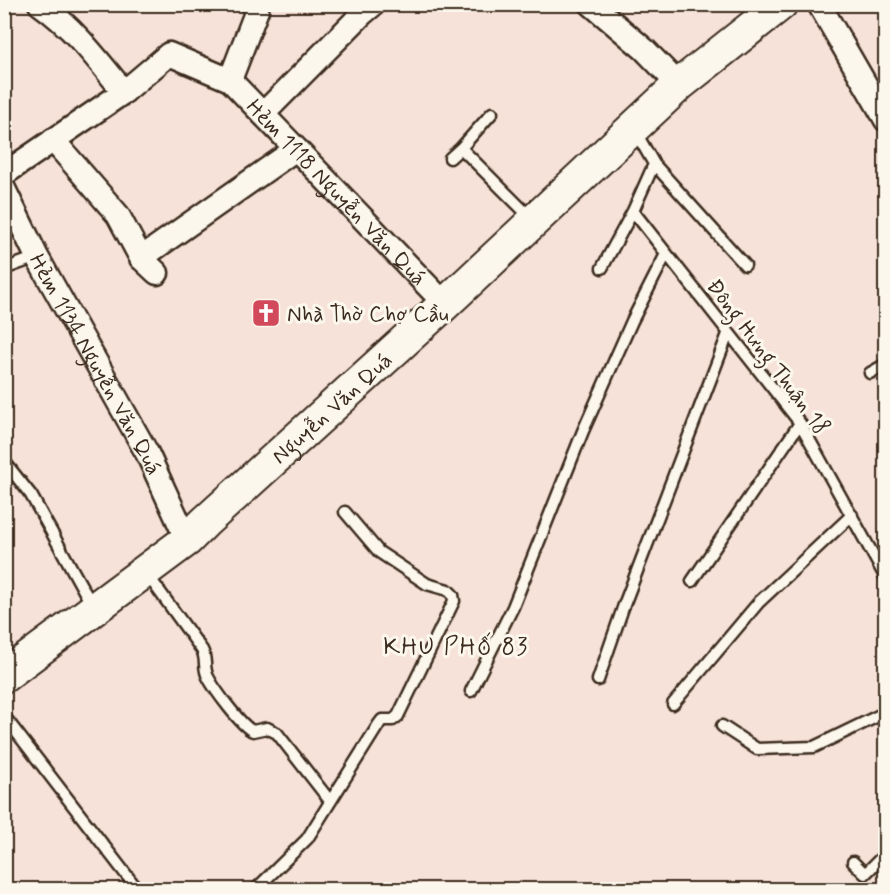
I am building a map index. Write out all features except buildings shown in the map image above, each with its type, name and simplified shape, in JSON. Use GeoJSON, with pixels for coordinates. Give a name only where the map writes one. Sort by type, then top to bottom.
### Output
{"type":"FeatureCollection","features":[{"type":"Feature","properties":{"kind":"main road","name":"Nguyễn Văn Quá"},"geometry":{"type":"LineString","coordinates":[[4,676],[188,540],[679,85],[781,4]]}},
{"type":"Feature","properties":{"kind":"street"},"geometry":{"type":"LineString","coordinates":[[40,4],[59,18],[86,45],[124,92]]}},
{"type":"Feature","properties":{"kind":"street"},"geometry":{"type":"LineString","coordinates":[[8,164],[53,140],[124,92],[169,54],[230,80],[257,10],[253,4]]}},
{"type":"Feature","properties":{"kind":"street"},"geometry":{"type":"LineString","coordinates":[[263,114],[374,4]]}},
{"type":"Feature","properties":{"kind":"street"},"geometry":{"type":"LineString","coordinates":[[591,4],[645,50],[679,85]]}},
{"type":"Feature","properties":{"kind":"street"},"geometry":{"type":"LineString","coordinates":[[819,4],[885,120]]}},
{"type":"Feature","properties":{"kind":"street","name":"Hẻm 1118 Nguyễn Văn Quá"},"geometry":{"type":"LineString","coordinates":[[230,80],[445,304]]}},
{"type":"Feature","properties":{"kind":"street"},"geometry":{"type":"LineString","coordinates":[[53,140],[118,215],[149,266],[296,149]]}},
{"type":"Feature","properties":{"kind":"street","name":"Hẻm 1134 Nguyễn Văn Quá"},"geometry":{"type":"LineString","coordinates":[[4,189],[37,257],[147,453],[188,540]]}},
{"type":"Feature","properties":{"kind":"lane"},"geometry":{"type":"LineString","coordinates":[[450,158],[492,113]]}},
{"type":"Feature","properties":{"kind":"lane","name":"Đông Hưng Thuận 18"},"geometry":{"type":"LineString","coordinates":[[634,128],[654,164],[745,265]]}},
{"type":"Feature","properties":{"kind":"lane"},"geometry":{"type":"LineString","coordinates":[[461,148],[534,221]]}},
{"type":"Feature","properties":{"kind":"lane"},"geometry":{"type":"LineString","coordinates":[[602,268],[633,211],[654,164]]}},
{"type":"Feature","properties":{"kind":"lane","name":"Đông Hưng Thuận 18"},"geometry":{"type":"LineString","coordinates":[[633,211],[800,423],[885,578]]}},
{"type":"Feature","properties":{"kind":"lane"},"geometry":{"type":"LineString","coordinates":[[471,691],[513,607],[583,431],[632,321],[666,254]]}},
{"type":"Feature","properties":{"kind":"lane"},"geometry":{"type":"LineString","coordinates":[[4,269],[37,257]]}},
{"type":"Feature","properties":{"kind":"lane"},"geometry":{"type":"LineString","coordinates":[[598,680],[624,605],[729,333]]}},
{"type":"Feature","properties":{"kind":"lane"},"geometry":{"type":"LineString","coordinates":[[870,373],[885,364]]}},
{"type":"Feature","properties":{"kind":"lane"},"geometry":{"type":"LineString","coordinates":[[692,581],[800,423]]}},
{"type":"Feature","properties":{"kind":"lane"},"geometry":{"type":"LineString","coordinates":[[4,461],[31,495],[94,610]]}},
{"type":"Feature","properties":{"kind":"lane"},"geometry":{"type":"LineString","coordinates":[[255,890],[306,839],[382,720],[393,720],[398,716],[454,601],[453,595],[448,590],[427,584],[379,552],[345,512]]}},
{"type":"Feature","properties":{"kind":"lane"},"geometry":{"type":"LineString","coordinates":[[673,704],[759,602],[852,516]]}},
{"type":"Feature","properties":{"kind":"lane"},"geometry":{"type":"LineString","coordinates":[[146,572],[202,650],[205,656],[207,676],[245,727],[253,731],[267,728],[277,733],[330,801]]}},
{"type":"Feature","properties":{"kind":"lane"},"geometry":{"type":"LineString","coordinates":[[722,726],[757,749],[814,747],[880,715],[885,718]]}},
{"type":"Feature","properties":{"kind":"lane"},"geometry":{"type":"LineString","coordinates":[[4,716],[138,890]]}},
{"type":"Feature","properties":{"kind":"lane"},"geometry":{"type":"LineString","coordinates":[[853,862],[865,874],[884,858]]}},
{"type":"Feature","properties":{"kind":"place","name":"Nhà Thờ Chợ Cầu"},"geometry":{"type":"Point","coordinates":[266,313]}},
{"type":"Feature","properties":{"kind":"district","name":"KHU PHỐ 83"},"geometry":{"type":"Point","coordinates":[456,646]}}]}
